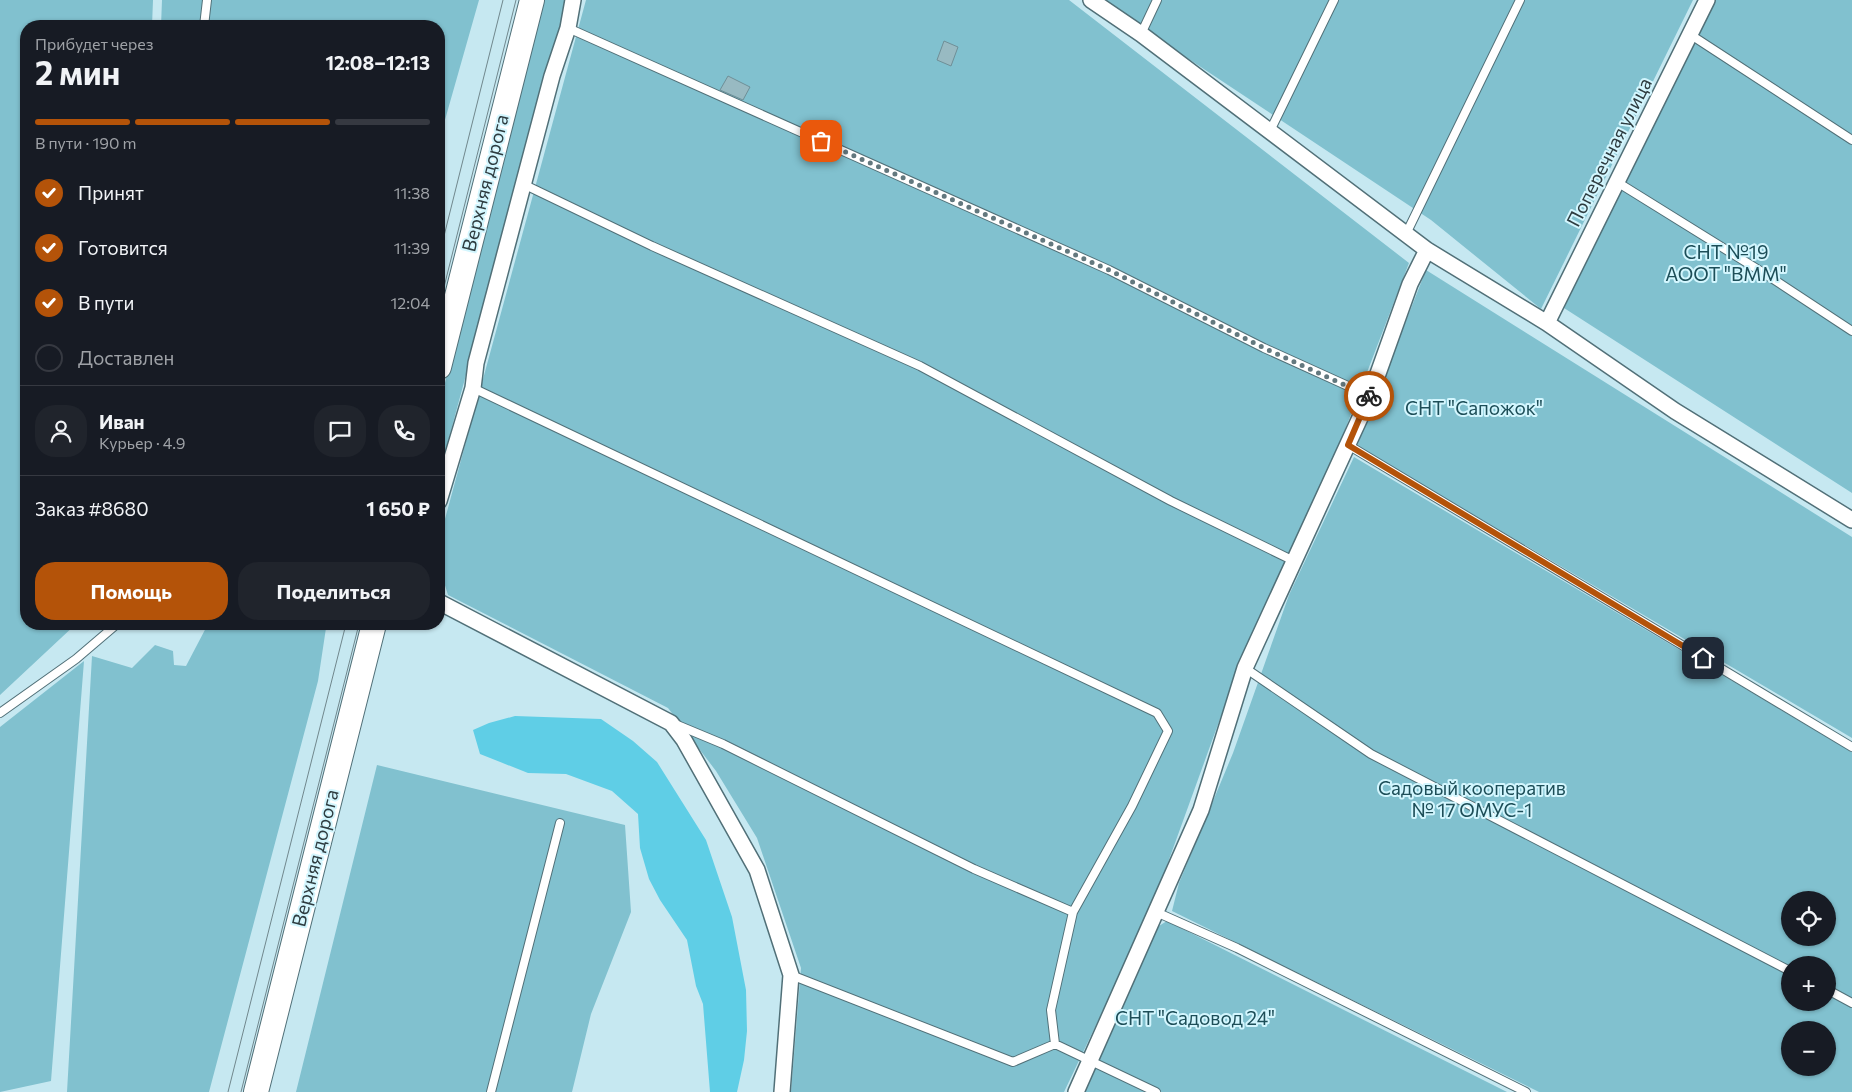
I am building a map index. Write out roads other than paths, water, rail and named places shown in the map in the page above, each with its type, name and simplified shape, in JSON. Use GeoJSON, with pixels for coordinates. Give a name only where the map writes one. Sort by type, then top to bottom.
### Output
{"type":"FeatureCollection","features":[{"type":"Feature","properties":{"kind":"main road","name":"Верхняя дорога"},"geometry":{"type":"LineString","coordinates":[[445,343],[532,0]]}},
{"type":"Feature","properties":{"kind":"main road","name":"Верхняя дорога"},"geometry":{"type":"LineString","coordinates":[[256,1092],[372,630]]}},
{"type":"Feature","properties":{"kind":"street"},"geometry":{"type":"LineString","coordinates":[[445,481],[473,388],[476,363],[552,76],[568,28],[573,0]]}},
{"type":"Feature","properties":{"kind":"street"},"geometry":{"type":"LineString","coordinates":[[1091,0],[1141,34],[1427,250],[1547,323],[1674,411],[1852,520]]}},
{"type":"Feature","properties":{"kind":"street","name":"Поперечная улица"},"geometry":{"type":"LineString","coordinates":[[1547,323],[1708,0]]}},
{"type":"Feature","properties":{"kind":"street"},"geometry":{"type":"LineString","coordinates":[[1076,1092],[1201,810],[1245,668],[1296,562],[1370,396],[1410,284],[1427,250]]}},
{"type":"Feature","properties":{"kind":"street"},"geometry":{"type":"LineString","coordinates":[[445,605],[671,722],[684,740],[757,870],[791,975],[782,1092]]}},
{"type":"Feature","properties":{"kind":"lane"},"geometry":{"type":"LineString","coordinates":[[205,20],[208,0]]}},
{"type":"Feature","properties":{"kind":"lane"},"geometry":{"type":"LineString","coordinates":[[1141,34],[1157,0]]}},
{"type":"Feature","properties":{"kind":"lane"},"geometry":{"type":"LineString","coordinates":[[1270,131],[1334,0]]}},
{"type":"Feature","properties":{"kind":"lane"},"geometry":{"type":"LineString","coordinates":[[1406,234],[1520,0]]}},
{"type":"Feature","properties":{"kind":"lane"},"geometry":{"type":"LineString","coordinates":[[568,28],[1109,270],[1264,348],[1370,396]]}},
{"type":"Feature","properties":{"kind":"lane"},"geometry":{"type":"LineString","coordinates":[[1691,35],[1852,140]]}},
{"type":"Feature","properties":{"kind":"lane"},"geometry":{"type":"LineString","coordinates":[[1617,182],[1770,277],[1852,331]]}},
{"type":"Feature","properties":{"kind":"lane"},"geometry":{"type":"LineString","coordinates":[[523,184],[652,246],[920,366],[1171,501],[1296,562]]}},
{"type":"Feature","properties":{"kind":"lane"},"geometry":{"type":"LineString","coordinates":[[473,388],[1157,713],[1168,730],[1132,806],[1072,912],[1051,1010],[1055,1044]]}},
{"type":"Feature","properties":{"kind":"lane"},"geometry":{"type":"LineString","coordinates":[[1348,445],[1852,747]]}},
{"type":"Feature","properties":{"kind":"lane"},"geometry":{"type":"LineString","coordinates":[[0,714],[76,659],[110,630]]}},
{"type":"Feature","properties":{"kind":"lane"},"geometry":{"type":"LineString","coordinates":[[1245,668],[1371,754],[1781,966]]}},
{"type":"Feature","properties":{"kind":"lane"},"geometry":{"type":"LineString","coordinates":[[671,722],[723,744],[974,869],[1072,912]]}},
{"type":"Feature","properties":{"kind":"lane"},"geometry":{"type":"LineString","coordinates":[[490,1092],[560,823]]}},
{"type":"Feature","properties":{"kind":"lane"},"geometry":{"type":"LineString","coordinates":[[1156,912],[1237,948],[1526,1092]]}},
{"type":"Feature","properties":{"kind":"lane"},"geometry":{"type":"LineString","coordinates":[[791,975],[1013,1062],[1055,1044],[1156,1092]]}},
{"type":"Feature","properties":{"kind":"lane"},"geometry":{"type":"LineString","coordinates":[[1836,994],[1852,1003]]}},
{"type":"Feature","properties":{"kind":"tram line"},"geometry":{"type":"LineString","coordinates":[[445,232],[503,0]]}},
{"type":"Feature","properties":{"kind":"tram line"},"geometry":{"type":"LineString","coordinates":[[445,283],[516,0]]}},
{"type":"Feature","properties":{"kind":"tram line"},"geometry":{"type":"LineString","coordinates":[[228,1092],[344,630]]}},
{"type":"Feature","properties":{"kind":"tram line"},"geometry":{"type":"LineString","coordinates":[[241,1092],[357,630]]}},
{"type":"Feature","properties":{"kind":"park label","name":"СНТ №19 АООТ \"ВММ\""},"geometry":{"type":"Point","coordinates":[1726,263]}},
{"type":"Feature","properties":{"kind":"park label","name":"СНТ \"Сапожок\""},"geometry":{"type":"Point","coordinates":[1474,408]}},
{"type":"Feature","properties":{"kind":"park label","name":"Садовый кооператив № 17 ОМУС-1"},"geometry":{"type":"Point","coordinates":[1472,799]}},
{"type":"Feature","properties":{"kind":"park label","name":"СНТ \"Садовод 24\""},"geometry":{"type":"Point","coordinates":[1195,1018]}}]}
